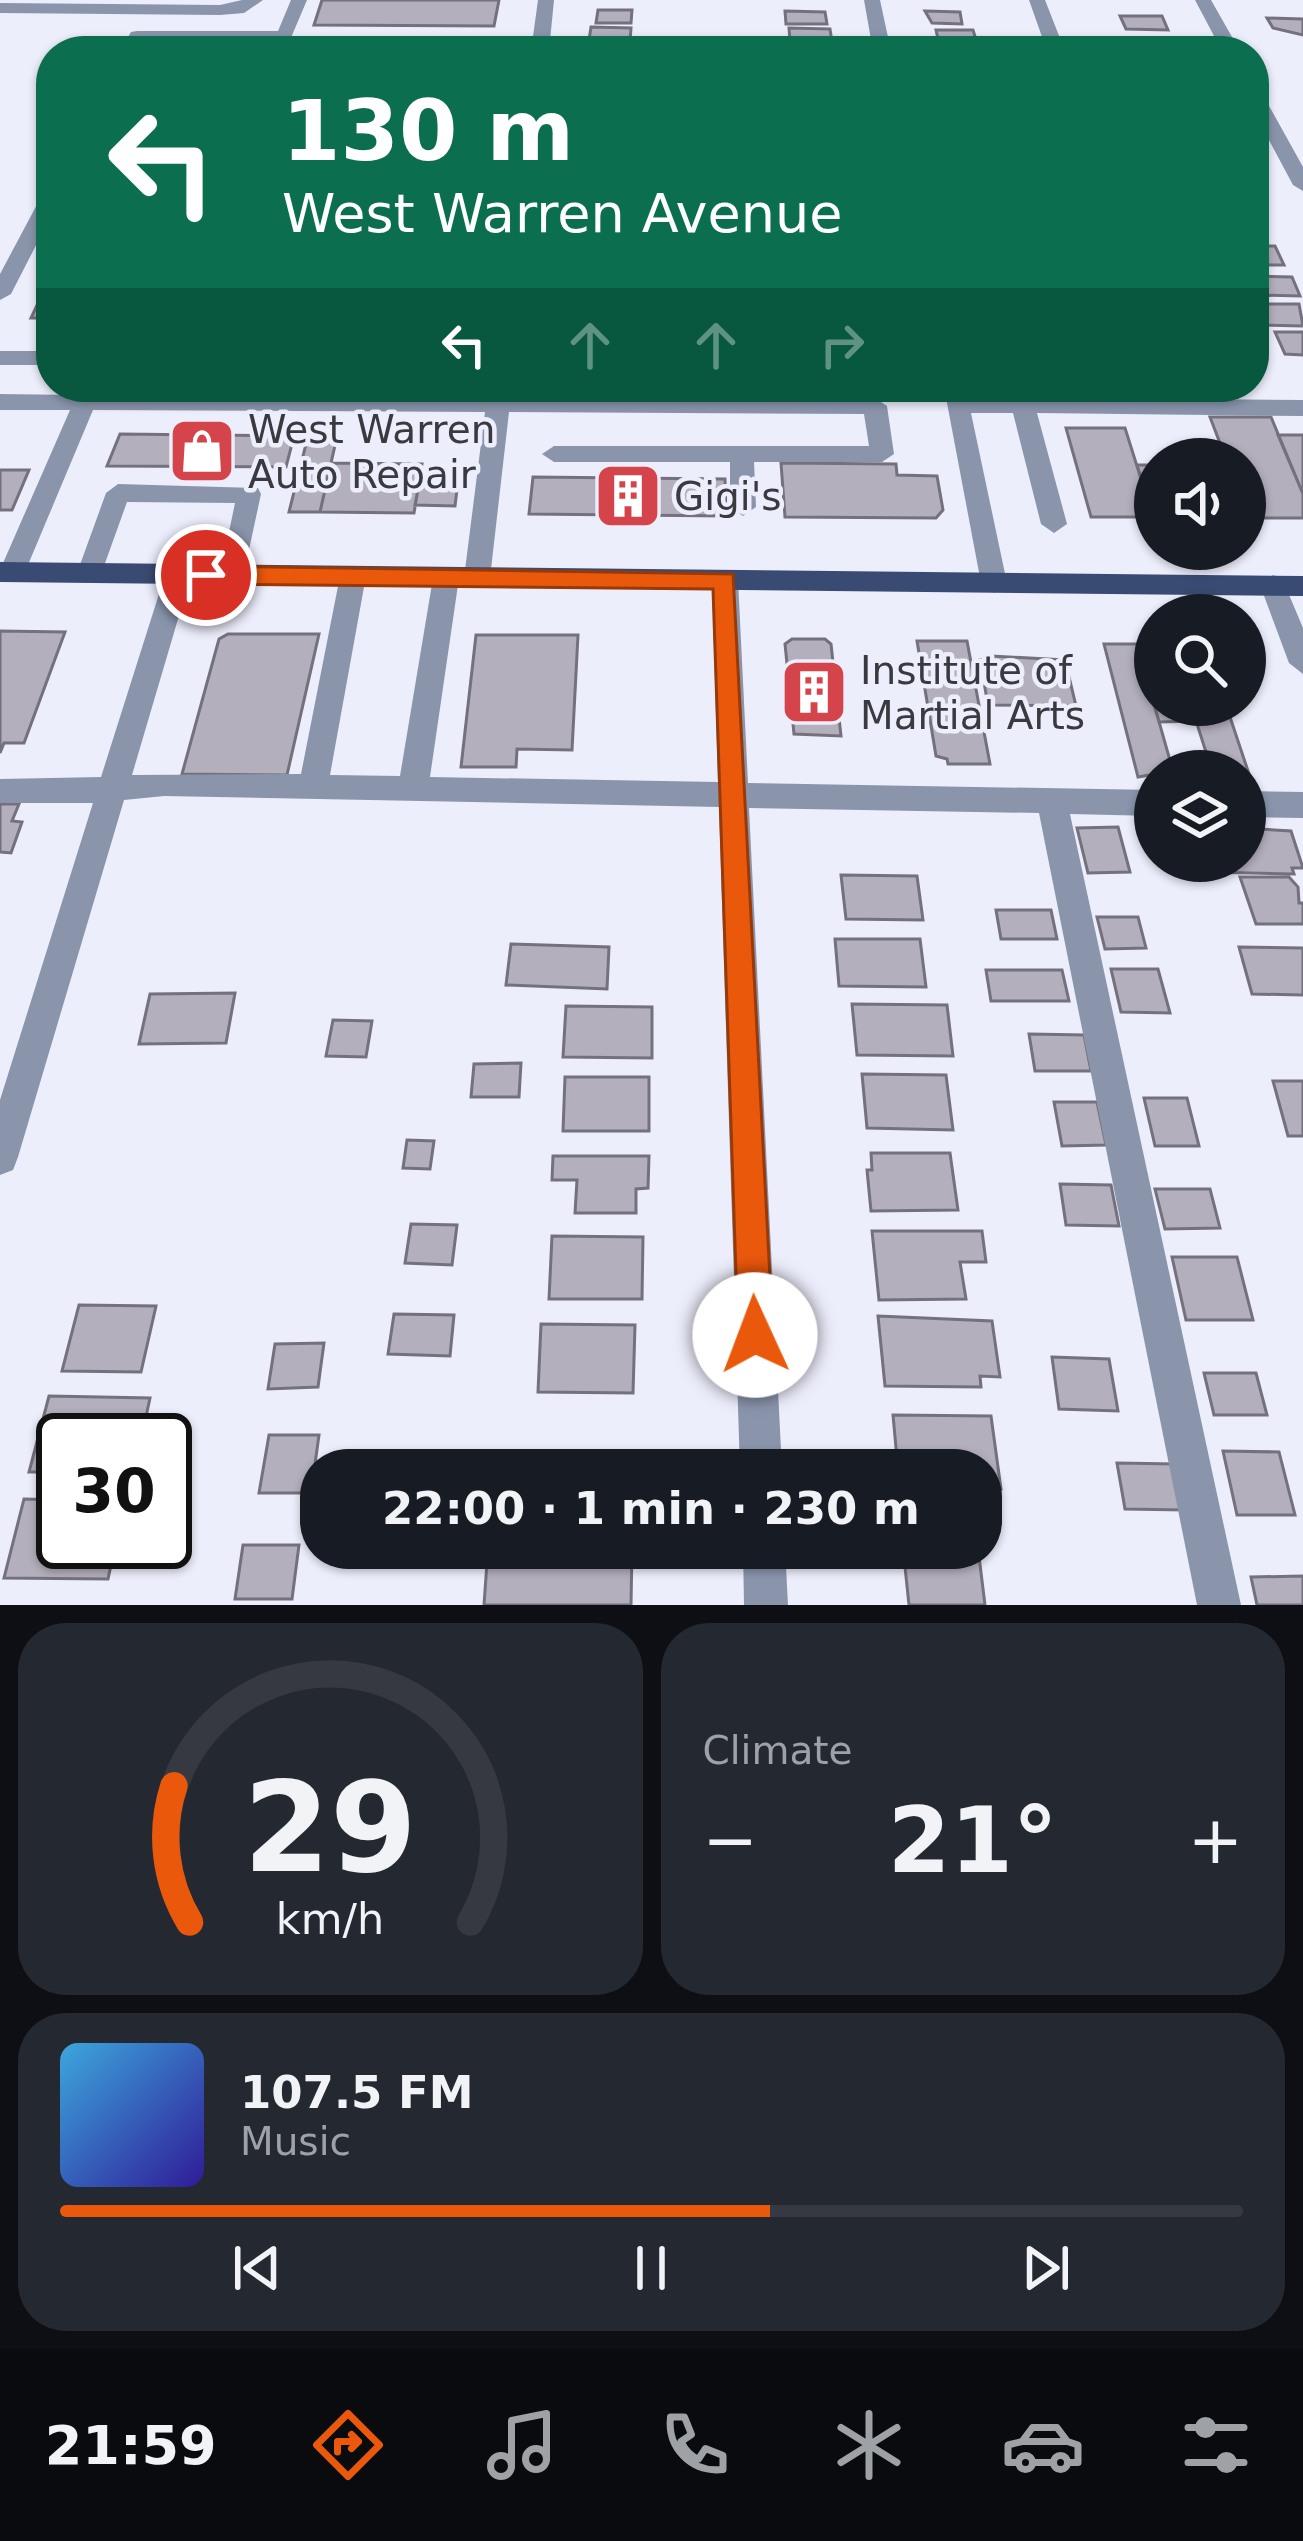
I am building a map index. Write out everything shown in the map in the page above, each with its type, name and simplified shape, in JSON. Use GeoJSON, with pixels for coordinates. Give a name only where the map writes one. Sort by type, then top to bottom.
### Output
{"type":"FeatureCollection","features":[{"type":"Feature","properties":{"kind":"main road"},"geometry":{"type":"LineString","coordinates":[[6,572],[1303,586]]}},
{"type":"Feature","properties":{"kind":"street"},"geometry":{"type":"LineString","coordinates":[[0,8],[220,10],[238,9],[255,0]]}},
{"type":"Feature","properties":{"kind":"street"},"geometry":{"type":"LineString","coordinates":[[284,36],[299,0]]}},
{"type":"Feature","properties":{"kind":"street"},"geometry":{"type":"LineString","coordinates":[[542,36],[546,0]]}},
{"type":"Feature","properties":{"kind":"street"},"geometry":{"type":"LineString","coordinates":[[872,0],[879,36]]}},
{"type":"Feature","properties":{"kind":"street"},"geometry":{"type":"LineString","coordinates":[[1037,0],[1050,36]]}},
{"type":"Feature","properties":{"kind":"street"},"geometry":{"type":"LineString","coordinates":[[1203,0],[1223,36]]}},
{"type":"Feature","properties":{"kind":"street"},"geometry":{"type":"LineString","coordinates":[[1269,122],[1303,185]]}},
{"type":"Feature","properties":{"kind":"street"},"geometry":{"type":"LineString","coordinates":[[0,294],[36,226]]}},
{"type":"Feature","properties":{"kind":"street"},"geometry":{"type":"LineString","coordinates":[[0,358],[36,358]]}},
{"type":"Feature","properties":{"kind":"street"},"geometry":{"type":"LineString","coordinates":[[0,402],[36,400]]}},
{"type":"Feature","properties":{"kind":"street"},"geometry":{"type":"LineString","coordinates":[[6,572],[85,402]]}},
{"type":"Feature","properties":{"kind":"street"},"geometry":{"type":"LineString","coordinates":[[477,578],[498,402]]}},
{"type":"Feature","properties":{"kind":"street"},"geometry":{"type":"LineString","coordinates":[[554,454],[882,454],[874,406],[749,402]]}},
{"type":"Feature","properties":{"kind":"street"},"geometry":{"type":"LineString","coordinates":[[957,402],[994,583]]}},
{"type":"Feature","properties":{"kind":"street"},"geometry":{"type":"LineString","coordinates":[[1001,402],[1085,402]]}},
{"type":"Feature","properties":{"kind":"street"},"geometry":{"type":"LineString","coordinates":[[1240,402],[1303,408]]}},
{"type":"Feature","properties":{"kind":"street"},"geometry":{"type":"LineString","coordinates":[[1023,405],[1054,524]]}},
{"type":"Feature","properties":{"kind":"street"},"geometry":{"type":"LineString","coordinates":[[742,454],[743,507]]}},
{"type":"Feature","properties":{"kind":"street"},"geometry":{"type":"LineString","coordinates":[[90,574],[118,493],[249,494],[233,575]]}},
{"type":"Feature","properties":{"kind":"street"},"geometry":{"type":"LineString","coordinates":[[0,1156],[178,575]]}},
{"type":"Feature","properties":{"kind":"street"},"geometry":{"type":"LineString","coordinates":[[313,787],[352,576]]}},
{"type":"Feature","properties":{"kind":"street"},"geometry":{"type":"LineString","coordinates":[[413,789],[446,578]]}},
{"type":"Feature","properties":{"kind":"street"},"geometry":{"type":"LineString","coordinates":[[725,580],[760,1449]]}},
{"type":"Feature","properties":{"kind":"street"},"geometry":{"type":"LineString","coordinates":[[1273,585],[1303,663]]}},
{"type":"Feature","properties":{"kind":"street"},"geometry":{"type":"LineString","coordinates":[[0,791],[313,787],[1134,803]]}},
{"type":"Feature","properties":{"kind":"street"},"geometry":{"type":"LineString","coordinates":[[1052,801],[1220,1605]]}},
{"type":"Feature","properties":{"kind":"street"},"geometry":{"type":"LineString","coordinates":[[1266,804],[1303,805]]}},
{"type":"Feature","properties":{"kind":"street"},"geometry":{"type":"LineString","coordinates":[[765,1569],[766,1605]]}},
{"type":"Feature","properties":{"kind":"building"},"geometry":{"type":"Polygon","coordinates":[[[322,0],[499,0],[494,26],[314,25],[322,0]]]}},
{"type":"Feature","properties":{"kind":"building"},"geometry":{"type":"Polygon","coordinates":[[[598,10],[632,10],[631,23],[596,23],[598,10]]]}},
{"type":"Feature","properties":{"kind":"building"},"geometry":{"type":"Polygon","coordinates":[[[785,11],[825,12],[827,24],[786,24],[785,11]]]}},
{"type":"Feature","properties":{"kind":"building"},"geometry":{"type":"Polygon","coordinates":[[[925,11],[960,12],[962,24],[932,23],[925,11]]]}},
{"type":"Feature","properties":{"kind":"building"},"geometry":{"type":"Polygon","coordinates":[[[1120,16],[1162,16],[1168,30],[1126,29],[1120,16]]]}},
{"type":"Feature","properties":{"kind":"building"},"geometry":{"type":"Polygon","coordinates":[[[1267,18],[1303,19],[1303,35],[1273,28],[1267,18]]]}},
{"type":"Feature","properties":{"kind":"building"},"geometry":{"type":"Polygon","coordinates":[[[591,27],[631,28],[630,36],[590,36],[591,27]]]}},
{"type":"Feature","properties":{"kind":"building"},"geometry":{"type":"Polygon","coordinates":[[[789,28],[830,29],[831,36],[790,36],[789,28]]]}},
{"type":"Feature","properties":{"kind":"building"},"geometry":{"type":"Polygon","coordinates":[[[936,30],[973,30],[975,36],[937,36],[936,30]]]}},
{"type":"Feature","properties":{"kind":"building"},"geometry":{"type":"Polygon","coordinates":[[[1269,246],[1275,246],[1284,265],[1269,265],[1269,246]]]}},
{"type":"Feature","properties":{"kind":"building"},"geometry":{"type":"Polygon","coordinates":[[[1269,276],[1292,277],[1300,296],[1269,295],[1269,276]]]}},
{"type":"Feature","properties":{"kind":"building"},"geometry":{"type":"Polygon","coordinates":[[[1269,304],[1299,304],[1303,326],[1269,325],[1269,304]]]}},
{"type":"Feature","properties":{"kind":"building"},"geometry":{"type":"Polygon","coordinates":[[[1275,332],[1303,332],[1303,355],[1285,354],[1275,332]]]}},
{"type":"Feature","properties":{"kind":"building"},"geometry":{"type":"Polygon","coordinates":[[[1210,417],[1271,417],[1303,494],[1303,518],[1266,518],[1266,438],[1218,438],[1210,417]]]}},
{"type":"Feature","properties":{"kind":"building"},"geometry":{"type":"Polygon","coordinates":[[[1066,428],[1125,428],[1134,457],[1134,517],[1091,517],[1066,428]]]}},
{"type":"Feature","properties":{"kind":"building"},"geometry":{"type":"Polygon","coordinates":[[[309,432],[338,432],[320,512],[289,512],[309,432]]]}},
{"type":"Feature","properties":{"kind":"building","name":"West Warren Auto Repair"},"geometry":{"type":"Polygon","coordinates":[[[120,434],[294,436],[286,467],[107,466],[120,434]]]}},
{"type":"Feature","properties":{"kind":"building"},"geometry":{"type":"Polygon","coordinates":[[[1278,435],[1303,435],[1303,494],[1278,435]]]}},
{"type":"Feature","properties":{"kind":"building"},"geometry":{"type":"Polygon","coordinates":[[[331,463],[422,464],[414,513],[320,512],[331,463]]]}},
{"type":"Feature","properties":{"kind":"building"},"geometry":{"type":"Polygon","coordinates":[[[781,463],[896,464],[897,475],[937,476],[943,510],[936,518],[785,517],[781,463]]]}},
{"type":"Feature","properties":{"kind":"building"},"geometry":{"type":"Polygon","coordinates":[[[0,470],[29,470],[12,510],[0,510],[0,470]]]}},
{"type":"Feature","properties":{"kind":"building"},"geometry":{"type":"Polygon","coordinates":[[[421,474],[459,474],[455,506],[415,505],[421,474]]]}},
{"type":"Feature","properties":{"kind":"building","name":"Gigi's"},"geometry":{"type":"Polygon","coordinates":[[[533,477],[725,479],[726,516],[529,514],[533,477]]]}},
{"type":"Feature","properties":{"kind":"building"},"geometry":{"type":"Polygon","coordinates":[[[0,631],[65,632],[24,743],[4,743],[0,753],[0,631]]]}},
{"type":"Feature","properties":{"kind":"building"},"geometry":{"type":"Polygon","coordinates":[[[228,634],[319,634],[287,775],[182,774],[219,639],[228,634]]]}},
{"type":"Feature","properties":{"kind":"building"},"geometry":{"type":"Polygon","coordinates":[[[476,635],[578,635],[572,750],[517,749],[516,767],[461,767],[476,635]]]}},
{"type":"Feature","properties":{"kind":"building","name":"Institute of Martial Arts"},"geometry":{"type":"Polygon","coordinates":[[[792,639],[825,639],[831,644],[841,736],[794,734],[785,644],[792,639]]]}},
{"type":"Feature","properties":{"kind":"building"},"geometry":{"type":"Polygon","coordinates":[[[917,641],[967,641],[990,764],[948,764],[947,759],[936,756],[917,641]]]}},
{"type":"Feature","properties":{"kind":"building"},"geometry":{"type":"Polygon","coordinates":[[[1104,644],[1134,644],[1134,726],[1160,726],[1167,750],[1134,750],[1134,761],[1104,644]]]}},
{"type":"Feature","properties":{"kind":"building"},"geometry":{"type":"Polygon","coordinates":[[[991,656],[1065,660],[1076,706],[988,705],[980,660],[992,660],[991,656]]]}},
{"type":"Feature","properties":{"kind":"building"},"geometry":{"type":"Polygon","coordinates":[[[1198,726],[1233,726],[1241,750],[1205,750],[1198,726]]]}},
{"type":"Feature","properties":{"kind":"building"},"geometry":{"type":"Polygon","coordinates":[[[0,804],[19,804],[12,821],[22,822],[11,853],[0,852],[0,804]]]}},
{"type":"Feature","properties":{"kind":"building"},"geometry":{"type":"Polygon","coordinates":[[[1118,827],[1130,872],[1088,873],[1077,828],[1118,827]]]}},
{"type":"Feature","properties":{"kind":"building"},"geometry":{"type":"Polygon","coordinates":[[[1266,829],[1291,831],[1303,868],[1292,868],[1294,874],[1266,873],[1266,829]]]}},
{"type":"Feature","properties":{"kind":"building"},"geometry":{"type":"Polygon","coordinates":[[[841,875],[917,876],[923,920],[846,919],[841,875]]]}},
{"type":"Feature","properties":{"kind":"building"},"geometry":{"type":"Polygon","coordinates":[[[1289,877],[1303,903],[1303,924],[1256,924],[1242,882],[1289,877]]]}},
{"type":"Feature","properties":{"kind":"building"},"geometry":{"type":"Polygon","coordinates":[[[996,910],[1051,910],[1057,939],[1001,939],[996,910]]]}},
{"type":"Feature","properties":{"kind":"building"},"geometry":{"type":"Polygon","coordinates":[[[1097,917],[1138,917],[1146,948],[1105,949],[1097,917]]]}},
{"type":"Feature","properties":{"kind":"building"},"geometry":{"type":"Polygon","coordinates":[[[835,939],[920,939],[926,987],[839,986],[835,939]]]}},
{"type":"Feature","properties":{"kind":"building"},"geometry":{"type":"Polygon","coordinates":[[[511,944],[609,947],[607,989],[506,985],[511,944]]]}},
{"type":"Feature","properties":{"kind":"building"},"geometry":{"type":"Polygon","coordinates":[[[1239,947],[1303,948],[1303,995],[1252,994],[1239,947]]]}},
{"type":"Feature","properties":{"kind":"building"},"geometry":{"type":"Polygon","coordinates":[[[1111,969],[1158,969],[1170,1013],[1121,1012],[1111,969]]]}},
{"type":"Feature","properties":{"kind":"building"},"geometry":{"type":"Polygon","coordinates":[[[986,970],[1062,970],[1069,1001],[991,1001],[986,970]]]}},
{"type":"Feature","properties":{"kind":"building"},"geometry":{"type":"Polygon","coordinates":[[[235,993],[226,1043],[139,1044],[150,994],[235,993]]]}},
{"type":"Feature","properties":{"kind":"building"},"geometry":{"type":"Polygon","coordinates":[[[852,1004],[947,1005],[953,1056],[857,1055],[852,1004]]]}},
{"type":"Feature","properties":{"kind":"building"},"geometry":{"type":"Polygon","coordinates":[[[566,1006],[652,1007],[652,1058],[563,1057],[566,1006]]]}},
{"type":"Feature","properties":{"kind":"building"},"geometry":{"type":"Polygon","coordinates":[[[333,1020],[372,1021],[366,1057],[326,1056],[333,1020]]]}},
{"type":"Feature","properties":{"kind":"building"},"geometry":{"type":"Polygon","coordinates":[[[1029,1034],[1084,1035],[1091,1071],[1035,1071],[1029,1034]]]}},
{"type":"Feature","properties":{"kind":"building"},"geometry":{"type":"Polygon","coordinates":[[[521,1063],[519,1097],[471,1097],[474,1064],[521,1063]]]}},
{"type":"Feature","properties":{"kind":"building"},"geometry":{"type":"Polygon","coordinates":[[[862,1074],[946,1075],[953,1130],[867,1128],[862,1074]]]}},
{"type":"Feature","properties":{"kind":"building"},"geometry":{"type":"Polygon","coordinates":[[[565,1077],[649,1077],[649,1131],[563,1131],[565,1077]]]}},
{"type":"Feature","properties":{"kind":"building"},"geometry":{"type":"Polygon","coordinates":[[[1273,1081],[1303,1081],[1303,1136],[1288,1136],[1273,1081]]]}},
{"type":"Feature","properties":{"kind":"building"},"geometry":{"type":"Polygon","coordinates":[[[1144,1098],[1187,1098],[1199,1146],[1155,1146],[1144,1098]]]}},
{"type":"Feature","properties":{"kind":"building"},"geometry":{"type":"Polygon","coordinates":[[[1054,1102],[1097,1102],[1106,1145],[1062,1146],[1054,1102]]]}},
{"type":"Feature","properties":{"kind":"building"},"geometry":{"type":"Polygon","coordinates":[[[407,1140],[434,1141],[430,1169],[403,1168],[407,1140]]]}},
{"type":"Feature","properties":{"kind":"building"},"geometry":{"type":"Polygon","coordinates":[[[871,1153],[950,1153],[958,1210],[871,1211],[867,1170],[872,1170],[871,1153]]]}},
{"type":"Feature","properties":{"kind":"building"},"geometry":{"type":"Polygon","coordinates":[[[553,1156],[649,1156],[648,1188],[636,1189],[636,1213],[575,1213],[577,1180],[552,1180],[553,1156]]]}},
{"type":"Feature","properties":{"kind":"building"},"geometry":{"type":"Polygon","coordinates":[[[1060,1184],[1111,1185],[1119,1226],[1066,1225],[1060,1184]]]}},
{"type":"Feature","properties":{"kind":"building"},"geometry":{"type":"Polygon","coordinates":[[[1155,1189],[1210,1189],[1220,1228],[1165,1229],[1155,1189]]]}},
{"type":"Feature","properties":{"kind":"building"},"geometry":{"type":"Polygon","coordinates":[[[411,1224],[457,1225],[452,1265],[405,1263],[411,1224]]]}},
{"type":"Feature","properties":{"kind":"building"},"geometry":{"type":"Polygon","coordinates":[[[872,1231],[982,1231],[986,1262],[960,1262],[966,1299],[879,1300],[872,1231]]]}},
{"type":"Feature","properties":{"kind":"building"},"geometry":{"type":"Polygon","coordinates":[[[552,1236],[643,1237],[642,1299],[549,1299],[552,1236]]]}},
{"type":"Feature","properties":{"kind":"building"},"geometry":{"type":"Polygon","coordinates":[[[1172,1257],[1237,1257],[1253,1320],[1186,1320],[1172,1257]]]}},
{"type":"Feature","properties":{"kind":"building"},"geometry":{"type":"Polygon","coordinates":[[[79,1305],[156,1306],[141,1372],[62,1371],[79,1305]]]}},
{"type":"Feature","properties":{"kind":"building"},"geometry":{"type":"Polygon","coordinates":[[[394,1314],[454,1315],[450,1356],[388,1354],[394,1314]]]}},
{"type":"Feature","properties":{"kind":"building"},"geometry":{"type":"Polygon","coordinates":[[[878,1316],[992,1321],[1000,1377],[980,1376],[981,1387],[885,1386],[878,1316]]]}},
{"type":"Feature","properties":{"kind":"building"},"geometry":{"type":"Polygon","coordinates":[[[541,1324],[635,1325],[633,1393],[538,1392],[541,1324]]]}},
{"type":"Feature","properties":{"kind":"building"},"geometry":{"type":"Polygon","coordinates":[[[324,1343],[318,1387],[268,1389],[275,1344],[324,1343]]]}},
{"type":"Feature","properties":{"kind":"building"},"geometry":{"type":"Polygon","coordinates":[[[1052,1357],[1109,1359],[1118,1411],[1059,1409],[1052,1357]]]}},
{"type":"Feature","properties":{"kind":"building"},"geometry":{"type":"Polygon","coordinates":[[[1204,1373],[1256,1373],[1267,1415],[1214,1415],[1204,1373]]]}},
{"type":"Feature","properties":{"kind":"building"},"geometry":{"type":"Polygon","coordinates":[[[49,1396],[150,1398],[147,1413],[45,1413],[49,1396]]]}},
{"type":"Feature","properties":{"kind":"building"},"geometry":{"type":"Polygon","coordinates":[[[893,1415],[991,1416],[996,1449],[896,1449],[893,1415]]]}},
{"type":"Feature","properties":{"kind":"building"},"geometry":{"type":"Polygon","coordinates":[[[269,1435],[319,1435],[317,1449],[300,1449],[300,1493],[259,1493],[269,1435]]]}},
{"type":"Feature","properties":{"kind":"building"},"geometry":{"type":"Polygon","coordinates":[[[36,1445],[36,1472],[29,1472],[36,1445]]]}},
{"type":"Feature","properties":{"kind":"building"},"geometry":{"type":"Polygon","coordinates":[[[1223,1451],[1279,1452],[1295,1515],[1237,1515],[1223,1451]]]}},
{"type":"Feature","properties":{"kind":"building"},"geometry":{"type":"Polygon","coordinates":[[[1117,1463],[1175,1464],[1184,1510],[1125,1509],[1117,1463]]]}},
{"type":"Feature","properties":{"kind":"building"},"geometry":{"type":"Polygon","coordinates":[[[24,1499],[36,1499],[36,1569],[110,1569],[108,1579],[4,1578],[24,1499]]]}},
{"type":"Feature","properties":{"kind":"building"},"geometry":{"type":"Polygon","coordinates":[[[243,1545],[299,1545],[292,1599],[235,1599],[243,1545]]]}},
{"type":"Feature","properties":{"kind":"building"},"geometry":{"type":"Polygon","coordinates":[[[487,1569],[632,1569],[631,1605],[484,1605],[487,1569]]]}},
{"type":"Feature","properties":{"kind":"building"},"geometry":{"type":"Polygon","coordinates":[[[905,1569],[981,1569],[985,1605],[909,1605],[905,1569]]]}},
{"type":"Feature","properties":{"kind":"building"},"geometry":{"type":"Polygon","coordinates":[[[1303,1576],[1303,1605],[1257,1605],[1251,1577],[1303,1576]]]}},
{"type":"Feature","properties":{"kind":"place","name":"West Warren Auto Repair"},"geometry":{"type":"Point","coordinates":[202,451]}},
{"type":"Feature","properties":{"kind":"place","name":"Gigi's"},"geometry":{"type":"Point","coordinates":[628,496]}},
{"type":"Feature","properties":{"kind":"place","name":"Institute of Martial Arts"},"geometry":{"type":"Point","coordinates":[814,692]}},
{"type":"Feature","properties":{"kind":"route"},"geometry":{"type":"LineString","coordinates":[[206,575],[725,580],[755,1335]]}}]}
